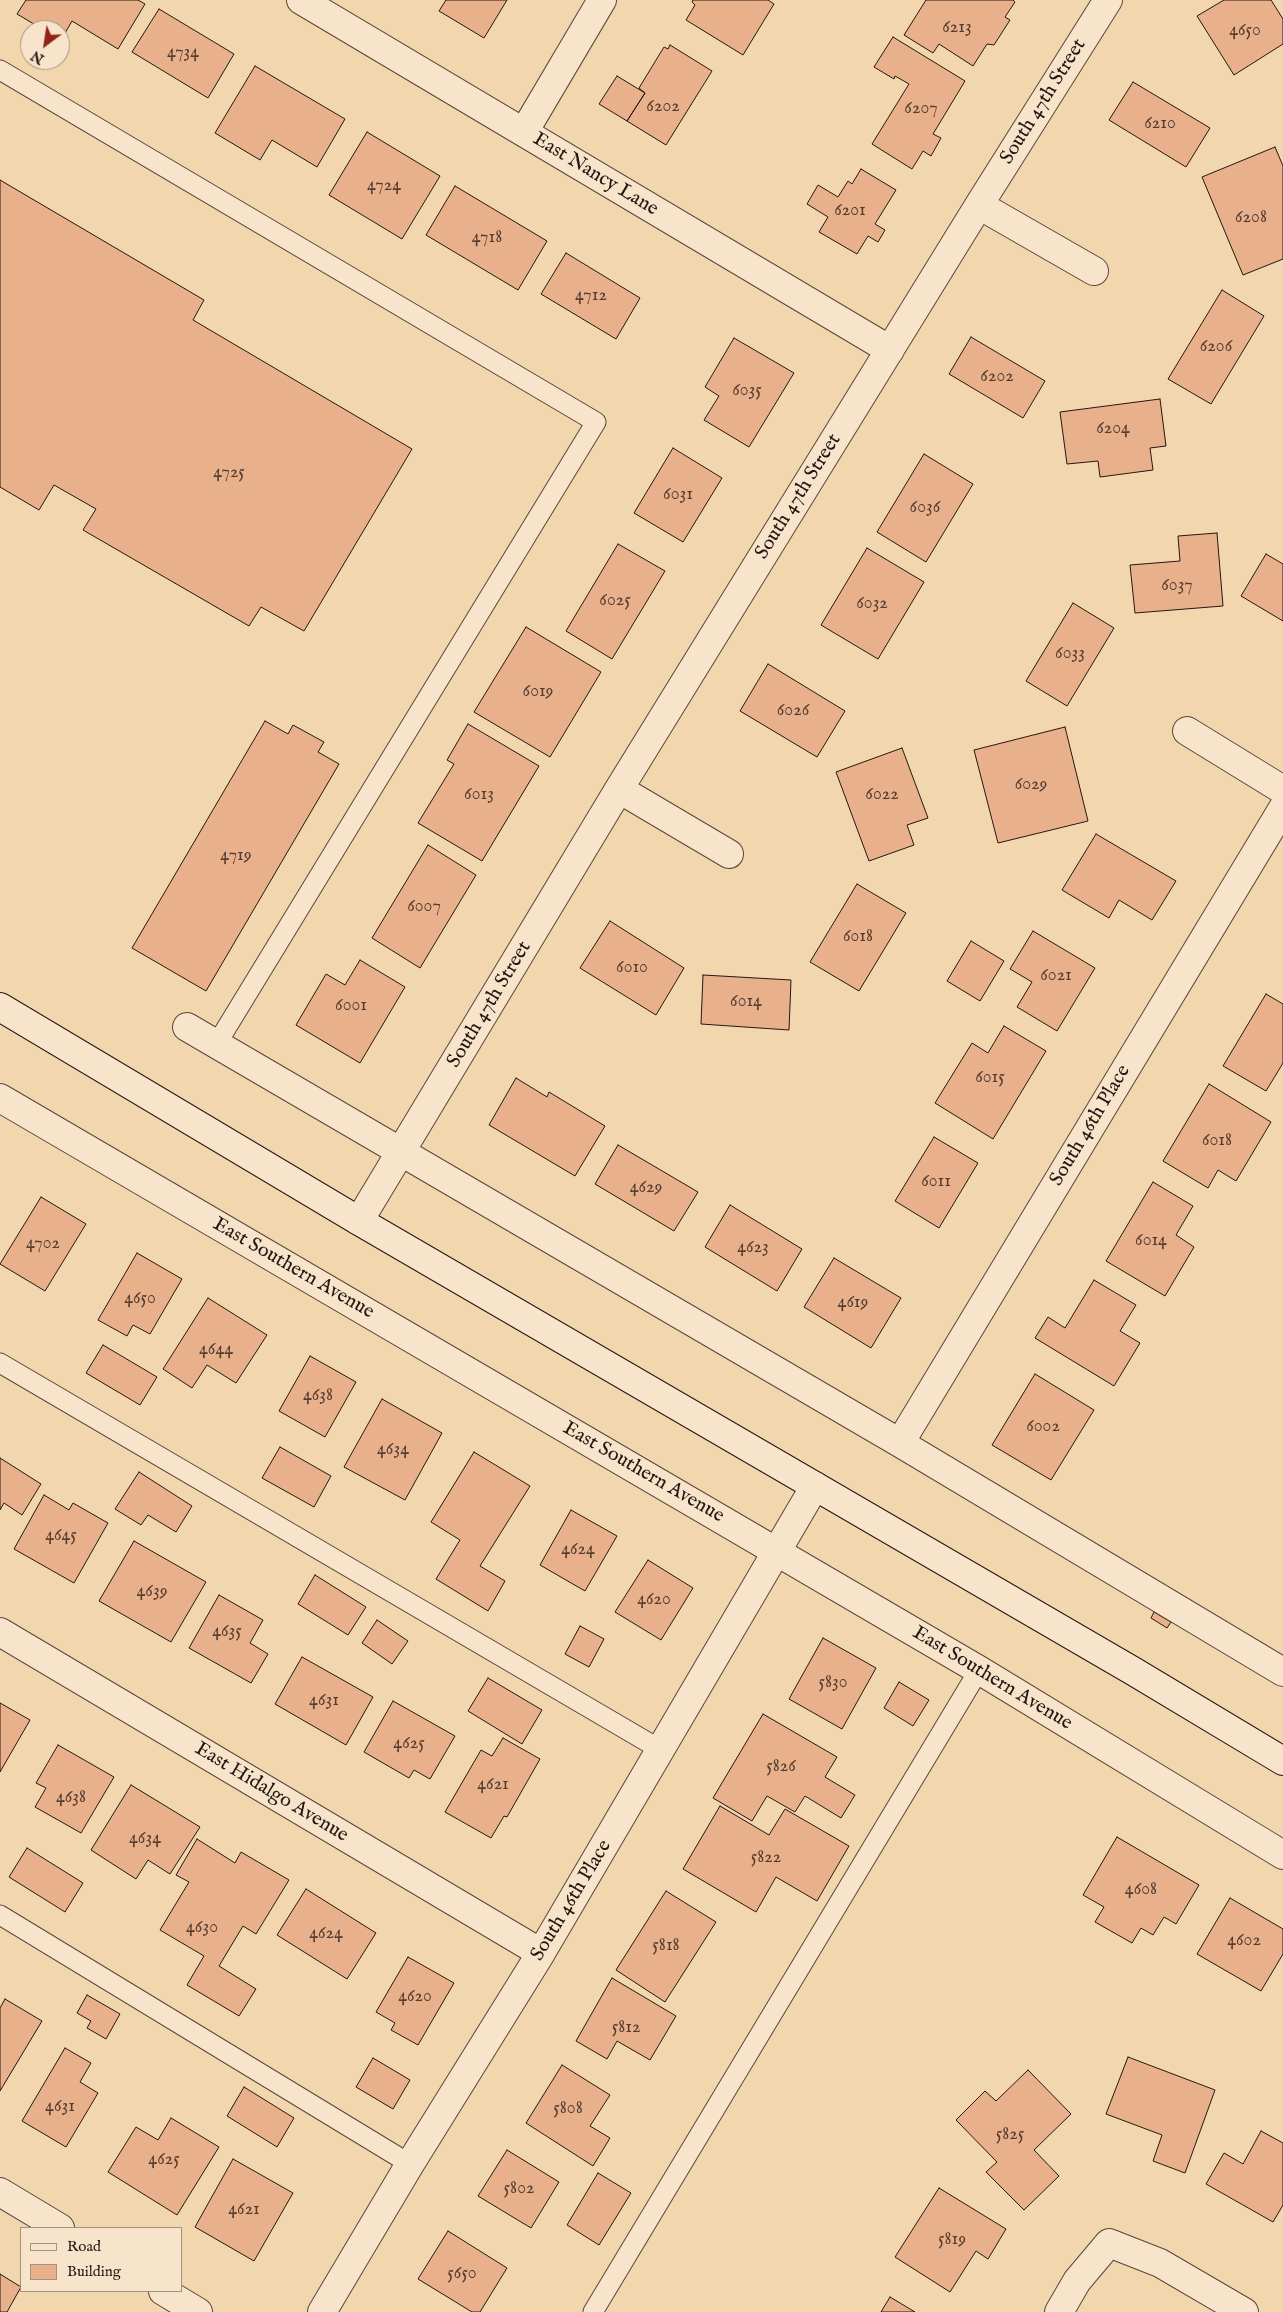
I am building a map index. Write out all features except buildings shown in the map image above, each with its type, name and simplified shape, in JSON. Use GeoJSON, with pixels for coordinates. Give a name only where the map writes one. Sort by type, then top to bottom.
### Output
{"type":"FeatureCollection","features":[{"type":"Feature","properties":{"kind":"street","name":"East Nancy Lane"},"geometry":{"type":"LineString","coordinates":[[301,0],[890,350]]}},
{"type":"Feature","properties":{"kind":"street"},"geometry":{"type":"LineString","coordinates":[[524,132],[602,0]]}},
{"type":"Feature","properties":{"kind":"street","name":"South 47th Street"},"geometry":{"type":"LineString","coordinates":[[359,1221],[619,789],[979,205],[1108,0]]}},
{"type":"Feature","properties":{"kind":"street"},"geometry":{"type":"LineString","coordinates":[[979,205],[1094,271]]}},
{"type":"Feature","properties":{"kind":"street"},"geometry":{"type":"LineString","coordinates":[[1188,731],[1283,790]]}},
{"type":"Feature","properties":{"kind":"street"},"geometry":{"type":"LineString","coordinates":[[619,789],[729,854]]}},
{"type":"Feature","properties":{"kind":"street","name":"South 46th Place"},"geometry":{"type":"LineString","coordinates":[[900,1443],[1283,808]]}},
{"type":"Feature","properties":{"kind":"street"},"geometry":{"type":"LineString","coordinates":[[0,1007],[359,1221],[1133,1671],[1283,1761]]}},
{"type":"Feature","properties":{"kind":"street"},"geometry":{"type":"LineString","coordinates":[[187,1027],[900,1443],[1283,1672]]}},
{"type":"Feature","properties":{"kind":"street","name":"East Southern Avenue"},"geometry":{"type":"LineString","coordinates":[[0,1098],[979,1670],[1283,1855]]}},
{"type":"Feature","properties":{"kind":"street","name":"South 46th Place"},"geometry":{"type":"LineString","coordinates":[[322,2312],[410,2164],[541,1953],[815,1486]]}},
{"type":"Feature","properties":{"kind":"street","name":"East Hidalgo Avenue"},"geometry":{"type":"LineString","coordinates":[[0,1632],[541,1953]]}},
{"type":"Feature","properties":{"kind":"street"},"geometry":{"type":"LineString","coordinates":[[0,2192],[58,2227]]}},
{"type":"Feature","properties":{"kind":"street"},"geometry":{"type":"LineString","coordinates":[[1059,2312],[1078,2281],[1109,2243],[1160,2263],[1244,2312]]}},
{"type":"Feature","properties":{"kind":"street"},"geometry":{"type":"LineString","coordinates":[[165,2292],[198,2312]]}},
{"type":"Feature","properties":{"kind":"lane"},"geometry":{"type":"LineString","coordinates":[[0,70],[596,422],[216,1045]]}},
{"type":"Feature","properties":{"kind":"lane"},"geometry":{"type":"LineString","coordinates":[[0,1363],[661,1750]]}},
{"type":"Feature","properties":{"kind":"lane"},"geometry":{"type":"LineString","coordinates":[[594,2312],[979,1670]]}},
{"type":"Feature","properties":{"kind":"lane"},"geometry":{"type":"LineString","coordinates":[[0,1915],[410,2164]]}}]}
